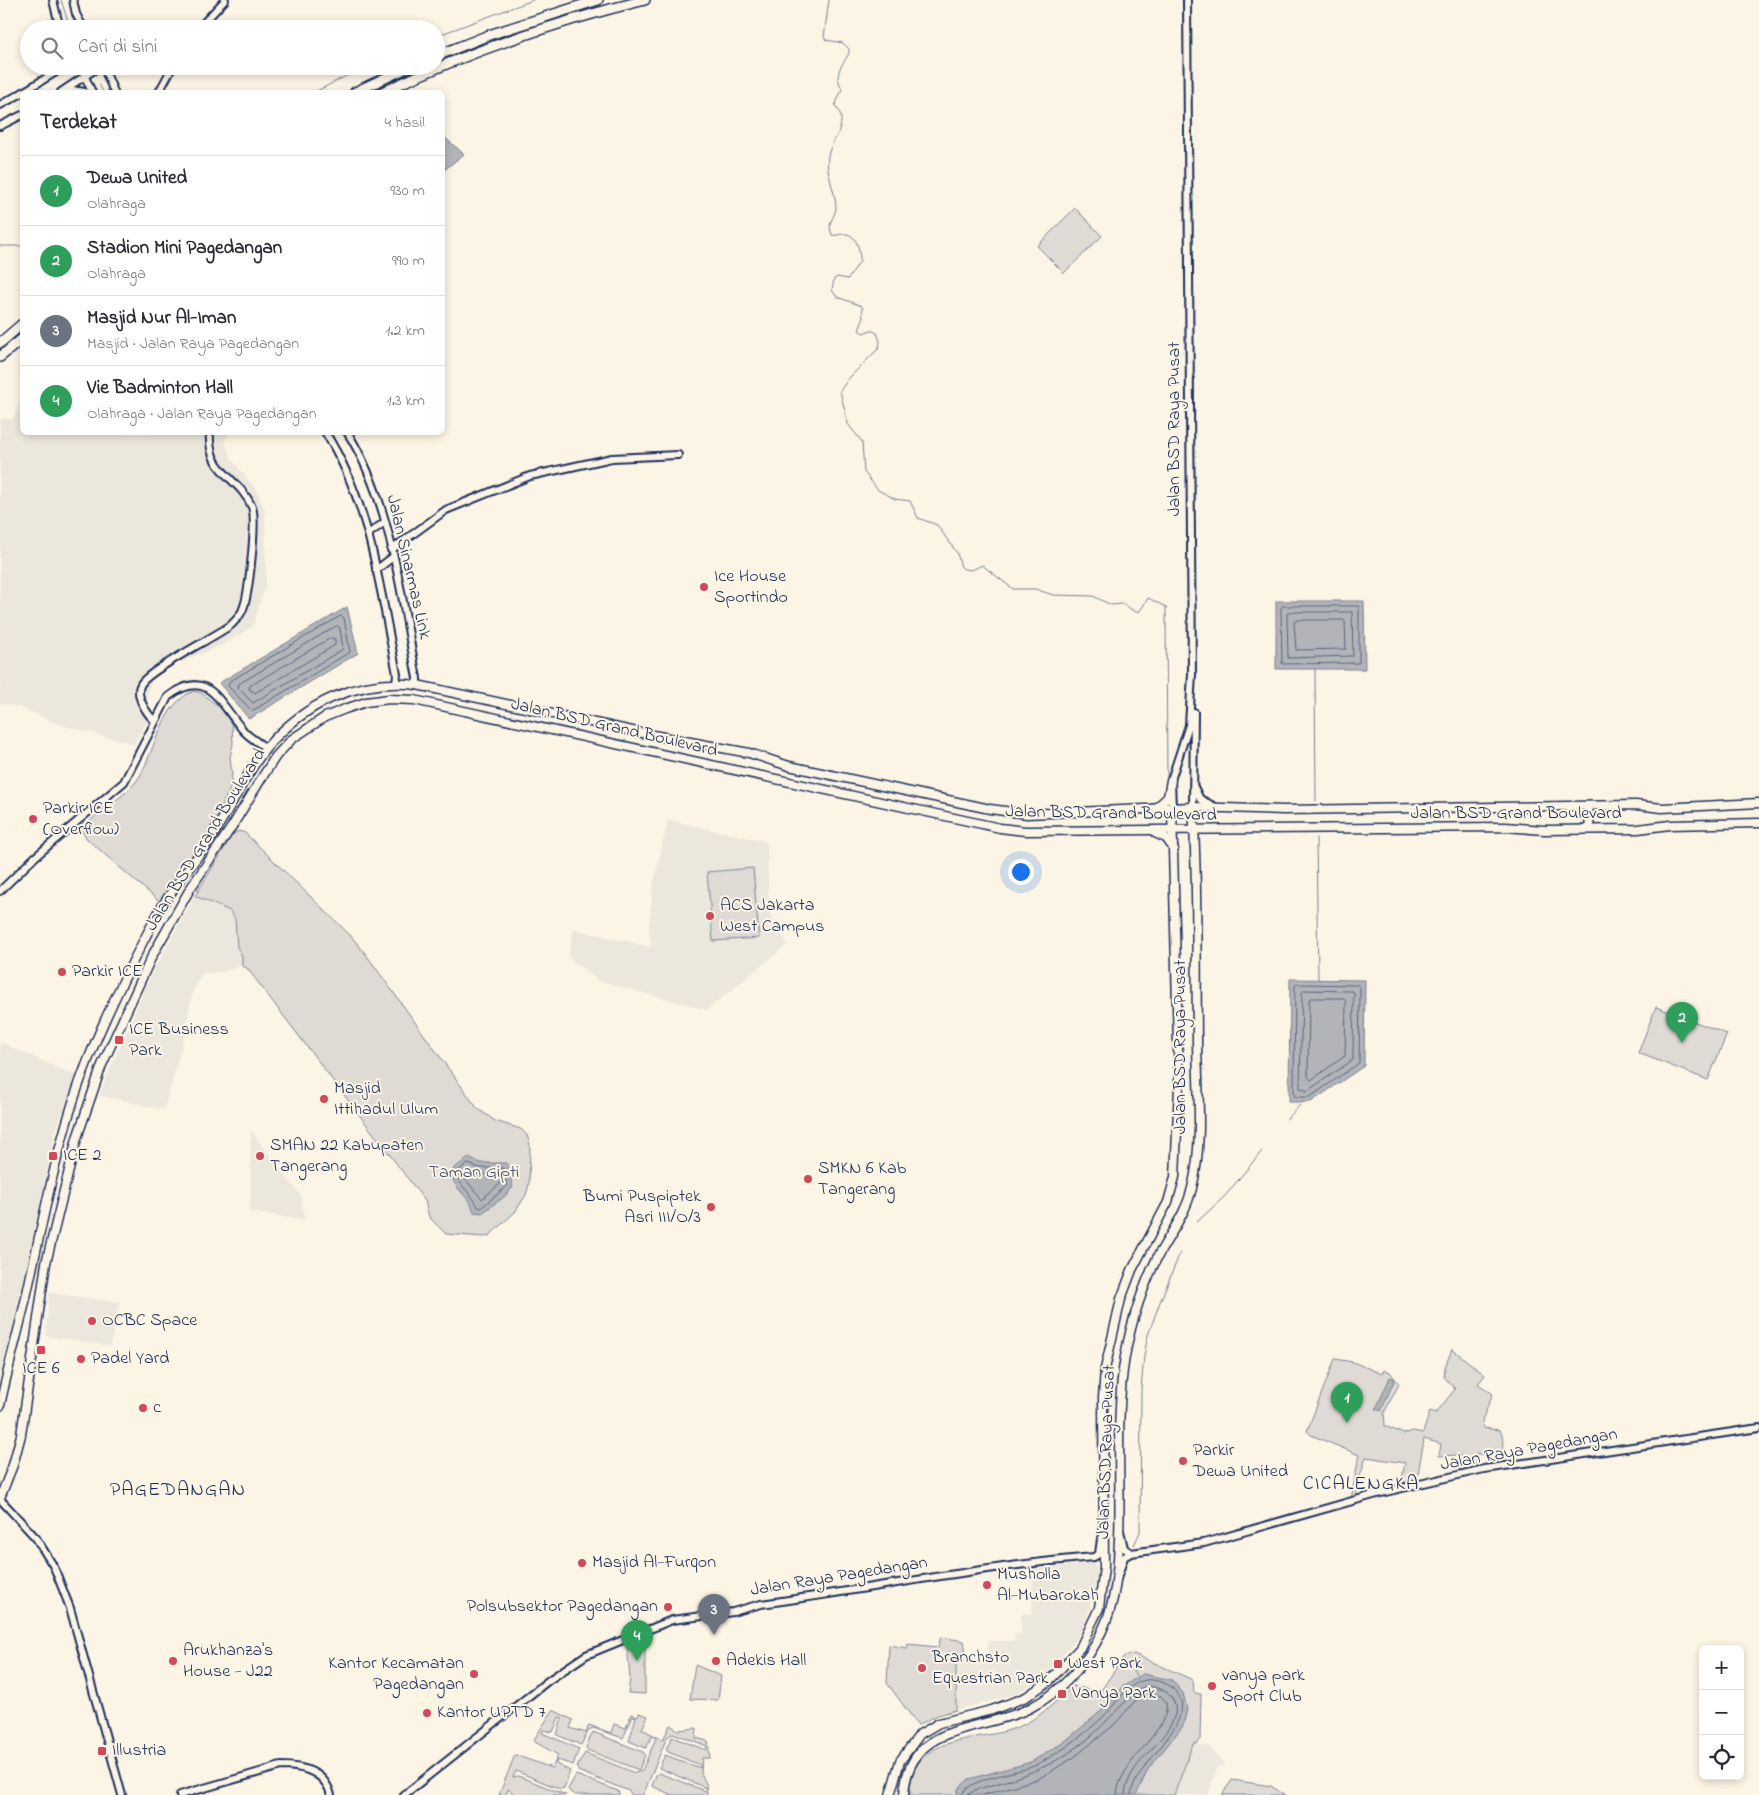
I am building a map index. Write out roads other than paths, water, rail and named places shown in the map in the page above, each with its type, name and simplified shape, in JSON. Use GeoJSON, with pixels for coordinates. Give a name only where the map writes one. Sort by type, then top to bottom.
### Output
{"type":"FeatureCollection","features":[{"type":"Feature","properties":{"kind":"highway"},"geometry":{"type":"LineString","coordinates":[[445,52],[489,35],[598,0]]}},
{"type":"Feature","properties":{"kind":"highway"},"geometry":{"type":"LineString","coordinates":[[445,66],[493,46],[584,15],[646,0]]}},
{"type":"Feature","properties":{"kind":"highway"},"geometry":{"type":"LineString","coordinates":[[359,90],[392,75]]}},
{"type":"Feature","properties":{"kind":"highway"},"geometry":{"type":"LineString","coordinates":[[387,90],[423,75]]}},
{"type":"Feature","properties":{"kind":"highway"},"geometry":{"type":"LineString","coordinates":[[0,343],[20,326]]}},
{"type":"Feature","properties":{"kind":"highway"},"geometry":{"type":"LineString","coordinates":[[0,358],[20,340]]}},
{"type":"Feature","properties":{"kind":"main road","name":"Jalan BSD Grand Boulevard"},"geometry":{"type":"LineString","coordinates":[[0,1406],[42,1219],[73,1102],[94,1046],[158,912],[211,838],[266,748],[301,715],[342,692],[364,686],[396,683],[416,685],[637,732],[749,753],[778,763],[1004,812],[1027,814],[1192,807],[1283,810],[1636,805],[1662,808],[1759,804]]}},
{"type":"Feature","properties":{"kind":"main road"},"geometry":{"type":"LineString","coordinates":[[395,699],[396,683]]}},
{"type":"Feature","properties":{"kind":"main road"},"geometry":{"type":"LineString","coordinates":[[414,700],[416,685]]}},
{"type":"Feature","properties":{"kind":"main road","name":"Jalan BSD Grand Boulevard"},"geometry":{"type":"LineString","coordinates":[[0,1499],[13,1465],[21,1434],[46,1263],[56,1222],[86,1108],[126,1009],[160,941],[190,888],[276,756],[292,739],[325,717],[366,702],[395,699],[414,700],[775,780],[1000,828],[1025,831],[1505,827],[1544,830],[1590,830],[1745,825],[1759,822]]}},
{"type":"Feature","properties":{"kind":"main road"},"geometry":{"type":"LineString","coordinates":[[775,780],[778,763]]}},
{"type":"Feature","properties":{"kind":"main road"},"geometry":{"type":"LineString","coordinates":[[1148,809],[1159,807],[1164,803],[1168,796],[1170,780]]}},
{"type":"Feature","properties":{"kind":"main road"},"geometry":{"type":"LineString","coordinates":[[1588,806],[1590,830]]}},
{"type":"Feature","properties":{"kind":"main road","name":"Jalan BSD Raya Pusat"},"geometry":{"type":"LineString","coordinates":[[904,1795],[907,1772],[920,1751],[928,1743],[953,1730],[1015,1714],[1056,1691],[1089,1655],[1108,1617],[1117,1580],[1120,1396],[1129,1337],[1148,1278],[1188,1203],[1196,1171],[1198,1104],[1195,851],[1192,807]]}},
{"type":"Feature","properties":{"kind":"main road","name":"Jalan BSD Raya Pusat"},"geometry":{"type":"LineString","coordinates":[[890,1795],[896,1771],[920,1734],[939,1723],[1001,1706],[1026,1696],[1049,1681],[1080,1648],[1097,1613],[1103,1582],[1103,1398],[1111,1336],[1132,1270],[1168,1202],[1175,1177],[1179,1086],[1175,851],[1172,808]]}},
{"type":"Feature","properties":{"kind":"main road"},"geometry":{"type":"LineString","coordinates":[[1195,851],[1200,838],[1216,830]]}},
{"type":"Feature","properties":{"kind":"main road"},"geometry":{"type":"LineString","coordinates":[[1149,831],[1163,835],[1175,851]]}},
{"type":"Feature","properties":{"kind":"main road"},"geometry":{"type":"LineString","coordinates":[[73,1102],[86,1108]]}},
{"type":"Feature","properties":{"kind":"main road"},"geometry":{"type":"LineString","coordinates":[[42,1219],[56,1222]]}},
{"type":"Feature","properties":{"kind":"main road"},"geometry":{"type":"LineString","coordinates":[[1103,1448],[1119,1448]]}},
{"type":"Feature","properties":{"kind":"main road"},"geometry":{"type":"LineString","coordinates":[[1097,1613],[1108,1617]]}},
{"type":"Feature","properties":{"kind":"main road"},"geometry":{"type":"LineString","coordinates":[[912,1744],[920,1751]]}},
{"type":"Feature","properties":{"kind":"street"},"geometry":{"type":"LineString","coordinates":[[53,0],[58,20]]}},
{"type":"Feature","properties":{"kind":"street"},"geometry":{"type":"LineString","coordinates":[[73,0],[79,20]]}},
{"type":"Feature","properties":{"kind":"street"},"geometry":{"type":"LineString","coordinates":[[206,20],[225,0]]}},
{"type":"Feature","properties":{"kind":"street","name":"Jalan BSD Raya Pusat"},"geometry":{"type":"LineString","coordinates":[[1187,0],[1192,674]]}},
{"type":"Feature","properties":{"kind":"street"},"geometry":{"type":"LineString","coordinates":[[28,90],[52,75]]}},
{"type":"Feature","properties":{"kind":"street"},"geometry":{"type":"LineString","coordinates":[[65,90],[88,75]]}},
{"type":"Feature","properties":{"kind":"street"},"geometry":{"type":"LineString","coordinates":[[106,75],[113,90]]}},
{"type":"Feature","properties":{"kind":"street"},"geometry":{"type":"LineString","coordinates":[[160,90],[168,75]]}},
{"type":"Feature","properties":{"kind":"street"},"geometry":{"type":"LineString","coordinates":[[85,77],[91,90]]}},
{"type":"Feature","properties":{"kind":"street"},"geometry":{"type":"LineString","coordinates":[[0,105],[20,95]]}},
{"type":"Feature","properties":{"kind":"street"},"geometry":{"type":"LineString","coordinates":[[0,126],[20,116]]}},
{"type":"Feature","properties":{"kind":"street"},"geometry":{"type":"LineString","coordinates":[[156,721],[145,710],[139,692],[141,683],[159,668],[231,625],[239,617],[246,601],[254,531],[254,513],[246,497],[214,460],[209,446],[210,435]]}},
{"type":"Feature","properties":{"kind":"street","name":"Jalan Sinarmas Link"},"geometry":{"type":"LineString","coordinates":[[326,435],[345,468],[355,491],[368,534],[397,674],[396,683]]}},
{"type":"Feature","properties":{"kind":"street","name":"Jalan Sinarmas Link"},"geometry":{"type":"LineString","coordinates":[[349,435],[373,484],[385,522],[418,678],[416,685]]}},
{"type":"Feature","properties":{"kind":"street"},"geometry":{"type":"LineString","coordinates":[[391,550],[446,510],[530,476],[612,458],[678,455]]}},
{"type":"Feature","properties":{"kind":"street"},"geometry":{"type":"LineString","coordinates":[[368,534],[385,522]]}},
{"type":"Feature","properties":{"kind":"street"},"geometry":{"type":"LineString","coordinates":[[376,570],[393,558]]}},
{"type":"Feature","properties":{"kind":"street"},"geometry":{"type":"LineString","coordinates":[[1172,808],[1170,780],[1189,726],[1192,674]]}},
{"type":"Feature","properties":{"kind":"street"},"geometry":{"type":"LineString","coordinates":[[1192,674],[1195,740],[1192,807]]}},
{"type":"Feature","properties":{"kind":"street"},"geometry":{"type":"LineString","coordinates":[[0,891],[35,857],[124,782],[168,697],[188,684],[200,685],[208,690],[227,708],[243,731],[266,748]]}},
{"type":"Feature","properties":{"kind":"street"},"geometry":{"type":"LineString","coordinates":[[1192,784],[1200,799],[1218,808]]}},
{"type":"Feature","properties":{"kind":"street","name":"Jalan Raya Pagedangan"},"geometry":{"type":"LineString","coordinates":[[1131,1552],[1204,1543],[1377,1494],[1484,1470],[1758,1428]]}},
{"type":"Feature","properties":{"kind":"street"},"geometry":{"type":"LineString","coordinates":[[0,1499],[36,1538],[54,1567],[70,1608],[122,1795]]}},
{"type":"Feature","properties":{"kind":"street"},"geometry":{"type":"LineString","coordinates":[[1103,1523],[1099,1554],[1094,1557],[1101,1562],[1103,1582]]}},
{"type":"Feature","properties":{"kind":"street"},"geometry":{"type":"LineString","coordinates":[[1119,1529],[1124,1548],[1131,1552]]}},
{"type":"Feature","properties":{"kind":"street"},"geometry":{"type":"LineString","coordinates":[[1117,1580],[1124,1556],[1131,1552]]}},
{"type":"Feature","properties":{"kind":"street","name":"Jalan Raya Pagedangan"},"geometry":{"type":"LineString","coordinates":[[404,1795],[550,1678],[586,1655],[672,1620],[733,1612],[761,1604],[947,1575],[1048,1561],[1094,1557]]}},
{"type":"Feature","properties":{"kind":"street"},"geometry":{"type":"LineString","coordinates":[[180,1795],[281,1766],[298,1766],[313,1771],[330,1789],[331,1795]]}},
{"type":"Feature","properties":{"kind":"water"},"geometry":{"type":"Polygon","coordinates":[[[445,138],[464,154],[445,169],[445,138]]]}},
{"type":"Feature","properties":{"kind":"water"},"geometry":{"type":"Polygon","coordinates":[[[1276,601],[1364,601],[1365,669],[1276,669],[1276,601]]]}},
{"type":"Feature","properties":{"kind":"water"},"geometry":{"type":"Polygon","coordinates":[[[347,607],[358,653],[249,719],[219,683],[347,607]]]}},
{"type":"Feature","properties":{"kind":"water"},"geometry":{"type":"Polygon","coordinates":[[[1290,979],[1365,980],[1364,1066],[1311,1102],[1289,1102],[1290,979]]]}},
{"type":"Feature","properties":{"kind":"water"},"geometry":{"type":"Polygon","coordinates":[[[468,1158],[481,1163],[507,1163],[513,1187],[504,1197],[482,1213],[474,1212],[470,1202],[457,1187],[452,1177],[454,1168],[468,1158]]]}},
{"type":"Feature","properties":{"kind":"water"},"geometry":{"type":"Polygon","coordinates":[[[1390,1377],[1395,1379],[1381,1411],[1376,1409],[1390,1377]]]}},
{"type":"Feature","properties":{"kind":"water"},"geometry":{"type":"Polygon","coordinates":[[[1143,1674],[1172,1680],[1183,1693],[1187,1709],[1183,1726],[1149,1768],[1136,1795],[957,1795],[958,1789],[969,1779],[1031,1762],[1064,1742],[1101,1711],[1122,1687],[1143,1674]]]}},
{"type":"Feature","properties":{"kind":"waterway"},"geometry":{"type":"LineString","coordinates":[[61,0],[67,20]]}},
{"type":"Feature","properties":{"kind":"waterway"},"geometry":{"type":"LineString","coordinates":[[445,33],[533,0]]}},
{"type":"Feature","properties":{"kind":"waterway"},"geometry":{"type":"LineString","coordinates":[[829,0],[824,37],[826,40],[843,43],[849,49],[849,53],[838,74],[842,89],[835,106],[841,118],[841,125],[827,162],[836,206],[830,230],[832,235],[848,234],[855,239],[860,261],[848,279],[837,277],[834,279],[832,290],[837,297],[862,306],[863,320],[859,330],[863,333],[871,330],[877,333],[880,341],[879,348],[849,378],[840,391],[848,424],[862,442],[864,472],[878,490],[895,499],[910,501],[918,518],[937,525],[957,553],[961,567],[964,569],[972,570],[982,565],[1013,589],[1035,589],[1053,595],[1093,596],[1111,605],[1122,604],[1136,612],[1140,611],[1148,598],[1166,607],[1167,781]]}},
{"type":"Feature","properties":{"kind":"waterway"},"geometry":{"type":"LineString","coordinates":[[319,90],[348,75]]}},
{"type":"Feature","properties":{"kind":"waterway"},"geometry":{"type":"LineString","coordinates":[[99,84],[102,90]]}},
{"type":"Feature","properties":{"kind":"waterway"},"geometry":{"type":"LineString","coordinates":[[0,246],[20,246]]}},
{"type":"Feature","properties":{"kind":"waterway"},"geometry":{"type":"LineString","coordinates":[[1315,669],[1316,801]]}},
{"type":"Feature","properties":{"kind":"waterway"},"geometry":{"type":"LineString","coordinates":[[1316,838],[1318,979]]}},
{"type":"Feature","properties":{"kind":"waterway"},"geometry":{"type":"LineString","coordinates":[[1287,1119],[1303,1102]]}},
{"type":"Feature","properties":{"kind":"waterway"},"geometry":{"type":"LineString","coordinates":[[1197,1222],[1225,1196],[1262,1151]]}},
{"type":"Feature","properties":{"kind":"waterway"},"geometry":{"type":"LineString","coordinates":[[1134,1545],[1140,1532],[1141,1389],[1144,1356],[1148,1335],[1180,1253]]}},
{"type":"Feature","properties":{"kind":"waterway"},"geometry":{"type":"LineString","coordinates":[[1131,1668],[1137,1677]]}},
{"type":"Feature","properties":{"kind":"place","name":"Ice House Sportindo"},"geometry":{"type":"Point","coordinates":[704,587]}},
{"type":"Feature","properties":{"kind":"place","name":"Parkir ICE (Overflow)"},"geometry":{"type":"Point","coordinates":[33,819]}},
{"type":"Feature","properties":{"kind":"place","name":"ACS Jakarta West Campus"},"geometry":{"type":"Point","coordinates":[710,916]}},
{"type":"Feature","properties":{"kind":"place","name":"Parkir ICE"},"geometry":{"type":"Point","coordinates":[62,972]}},
{"type":"Feature","properties":{"kind":"place","name":"ICE Business Park"},"geometry":{"type":"Point","coordinates":[119,1040]}},
{"type":"Feature","properties":{"kind":"place","name":"Stadion Mini Pagedangan"},"geometry":{"type":"Point","coordinates":[1682,1043]}},
{"type":"Feature","properties":{"kind":"place","name":"Masjid Ittihadul Ulum"},"geometry":{"type":"Point","coordinates":[324,1099]}},
{"type":"Feature","properties":{"kind":"place","name":"ICE 2"},"geometry":{"type":"Point","coordinates":[53,1156]}},
{"type":"Feature","properties":{"kind":"place","name":"SMAN 22 Kabupaten Tangerang"},"geometry":{"type":"Point","coordinates":[260,1156]}},
{"type":"Feature","properties":{"kind":"place","name":"SMKN 6 Kab Tangerang"},"geometry":{"type":"Point","coordinates":[808,1179]}},
{"type":"Feature","properties":{"kind":"place","name":"Bumi Puspiptek Asri III/O/3"},"geometry":{"type":"Point","coordinates":[711,1207]}},
{"type":"Feature","properties":{"kind":"place","name":"OCBC Space"},"geometry":{"type":"Point","coordinates":[92,1321]}},
{"type":"Feature","properties":{"kind":"place","name":"ICE 6"},"geometry":{"type":"Point","coordinates":[41,1350]}},
{"type":"Feature","properties":{"kind":"place","name":"Padel Yard"},"geometry":{"type":"Point","coordinates":[81,1359]}},
{"type":"Feature","properties":{"kind":"place","name":"c"},"geometry":{"type":"Point","coordinates":[143,1408]}},
{"type":"Feature","properties":{"kind":"place","name":"Dewa United"},"geometry":{"type":"Point","coordinates":[1347,1423]}},
{"type":"Feature","properties":{"kind":"place","name":"Parkir Dewa United"},"geometry":{"type":"Point","coordinates":[1183,1461]}},
{"type":"Feature","properties":{"kind":"place","name":"Masjid Al-Furqon"},"geometry":{"type":"Point","coordinates":[582,1563]}},
{"type":"Feature","properties":{"kind":"place","name":"Musholla Al-Mubarokah"},"geometry":{"type":"Point","coordinates":[987,1585]}},
{"type":"Feature","properties":{"kind":"place","name":"Polsubsektor Pagedangan"},"geometry":{"type":"Point","coordinates":[668,1607]}},
{"type":"Feature","properties":{"kind":"place","name":"Masjid Nur Al-Iman"},"geometry":{"type":"Point","coordinates":[714,1635]}},
{"type":"Feature","properties":{"kind":"place","name":"Arukhanza's House - J22"},"geometry":{"type":"Point","coordinates":[173,1661]}},
{"type":"Feature","properties":{"kind":"place","name":"Vie Badminton Hall"},"geometry":{"type":"Point","coordinates":[637,1661]}},
{"type":"Feature","properties":{"kind":"place","name":"Adekis Hall"},"geometry":{"type":"Point","coordinates":[716,1661]}},
{"type":"Feature","properties":{"kind":"place","name":"West Park"},"geometry":{"type":"Point","coordinates":[1058,1664]}},
{"type":"Feature","properties":{"kind":"place","name":"Branchsto Equestrian Park"},"geometry":{"type":"Point","coordinates":[922,1668]}},
{"type":"Feature","properties":{"kind":"place","name":"Kantor Kecamatan Pagedangan"},"geometry":{"type":"Point","coordinates":[474,1674]}},
{"type":"Feature","properties":{"kind":"place","name":"vanya park Sport Club"},"geometry":{"type":"Point","coordinates":[1212,1686]}},
{"type":"Feature","properties":{"kind":"place","name":"Vanya Park"},"geometry":{"type":"Point","coordinates":[1062,1694]}},
{"type":"Feature","properties":{"kind":"place","name":"Kantor UPTD 7"},"geometry":{"type":"Point","coordinates":[427,1713]}},
{"type":"Feature","properties":{"kind":"place","name":"Illustria"},"geometry":{"type":"Point","coordinates":[102,1751]}},
{"type":"Feature","properties":{"kind":"district","name":"CICALENGKA"},"geometry":{"type":"Point","coordinates":[1361,1484]}},
{"type":"Feature","properties":{"kind":"district","name":"PAGEDANGAN"},"geometry":{"type":"Point","coordinates":[178,1490]}},
{"type":"Feature","properties":{"kind":"park label","name":"Taman Gipti"},"geometry":{"type":"Point","coordinates":[474,1173]}}]}
